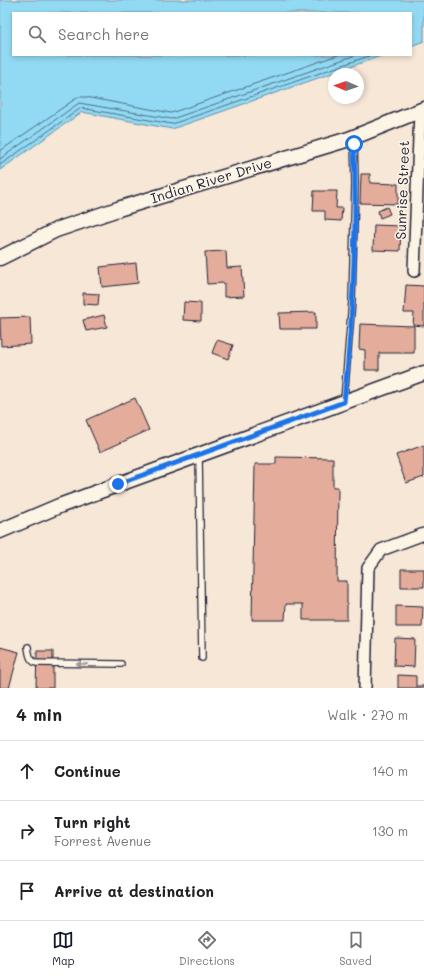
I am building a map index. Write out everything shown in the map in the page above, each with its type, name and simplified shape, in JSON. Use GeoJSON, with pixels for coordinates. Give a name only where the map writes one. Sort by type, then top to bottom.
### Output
{"type":"FeatureCollection","features":[{"type":"Feature","properties":{"kind":"street","name":"Indian River Drive"},"geometry":{"type":"LineString","coordinates":[[0,258],[56,230],[111,211],[354,137],[422,110]]}},
{"type":"Feature","properties":{"kind":"street","name":"Sunrise Street"},"geometry":{"type":"LineString","coordinates":[[414,271],[422,110]]}},
{"type":"Feature","properties":{"kind":"street"},"geometry":{"type":"LineString","coordinates":[[0,531],[59,506],[424,373]]}},
{"type":"Feature","properties":{"kind":"street"},"geometry":{"type":"LineString","coordinates":[[365,688],[368,568],[381,550],[424,534]]}},
{"type":"Feature","properties":{"kind":"lane"},"geometry":{"type":"LineString","coordinates":[[344,402],[352,301],[355,184],[354,137]]}},
{"type":"Feature","properties":{"kind":"lane"},"geometry":{"type":"LineString","coordinates":[[199,455],[202,658]]}},
{"type":"Feature","properties":{"kind":"lane"},"geometry":{"type":"LineString","coordinates":[[28,647],[32,662],[36,663],[121,664]]}},
{"type":"Feature","properties":{"kind":"water"},"geometry":{"type":"Polygon","coordinates":[[[0,0],[424,0],[424,41],[412,46],[412,12],[12,12],[12,56],[381,56],[347,68],[328,68],[328,75],[172,129],[82,112],[0,170],[0,0]]]}},
{"type":"Feature","properties":{"kind":"building"},"geometry":{"type":"Polygon","coordinates":[[[361,174],[370,174],[370,183],[398,184],[398,204],[360,203],[361,174]]]}},
{"type":"Feature","properties":{"kind":"building"},"geometry":{"type":"Polygon","coordinates":[[[314,191],[337,191],[336,208],[342,208],[341,221],[325,220],[325,211],[313,211],[314,191]]]}},
{"type":"Feature","properties":{"kind":"building"},"geometry":{"type":"Polygon","coordinates":[[[387,207],[390,214],[380,218],[378,211],[387,207]]]}},
{"type":"Feature","properties":{"kind":"building"},"geometry":{"type":"Polygon","coordinates":[[[374,225],[401,226],[400,251],[373,250],[374,225]]]}},
{"type":"Feature","properties":{"kind":"building"},"geometry":{"type":"Polygon","coordinates":[[[226,251],[227,268],[242,267],[244,296],[224,297],[224,283],[207,284],[205,252],[226,251]]]}},
{"type":"Feature","properties":{"kind":"building"},"geometry":{"type":"Polygon","coordinates":[[[136,263],[138,283],[102,287],[100,267],[136,263]]]}},
{"type":"Feature","properties":{"kind":"building"},"geometry":{"type":"Polygon","coordinates":[[[406,285],[424,286],[424,326],[413,325],[414,313],[404,313],[406,285]]]}},
{"type":"Feature","properties":{"kind":"building"},"geometry":{"type":"Polygon","coordinates":[[[83,293],[99,294],[98,305],[83,304],[83,293]]]}},
{"type":"Feature","properties":{"kind":"building"},"geometry":{"type":"Polygon","coordinates":[[[184,302],[201,303],[201,321],[183,320],[184,302]]]}},
{"type":"Feature","properties":{"kind":"building"},"geometry":{"type":"Polygon","coordinates":[[[316,312],[316,329],[280,329],[279,313],[316,312]]]}},
{"type":"Feature","properties":{"kind":"building"},"geometry":{"type":"Polygon","coordinates":[[[104,315],[107,327],[86,331],[83,320],[104,315]]]}},
{"type":"Feature","properties":{"kind":"building"},"geometry":{"type":"Polygon","coordinates":[[[30,317],[31,344],[1,346],[0,318],[30,317]]]}},
{"type":"Feature","properties":{"kind":"building"},"geometry":{"type":"Polygon","coordinates":[[[360,324],[414,326],[414,353],[379,353],[379,370],[365,370],[365,350],[359,349],[360,324]]]}},
{"type":"Feature","properties":{"kind":"building"},"geometry":{"type":"Polygon","coordinates":[[[217,340],[233,345],[228,359],[212,353],[217,340]]]}},
{"type":"Feature","properties":{"kind":"building"},"geometry":{"type":"Polygon","coordinates":[[[135,398],[149,430],[100,452],[86,420],[135,398]]]}},
{"type":"Feature","properties":{"kind":"building"},"geometry":{"type":"Polygon","coordinates":[[[424,445],[424,477],[406,483],[396,455],[424,445]]]}},
{"type":"Feature","properties":{"kind":"building"},"geometry":{"type":"Polygon","coordinates":[[[276,457],[333,458],[333,487],[338,487],[337,581],[347,581],[347,620],[303,620],[303,604],[286,604],[285,620],[252,620],[255,464],[276,464],[276,457]]]}},
{"type":"Feature","properties":{"kind":"building"},"geometry":{"type":"Polygon","coordinates":[[[401,569],[424,569],[424,587],[401,587],[401,569]]]}},
{"type":"Feature","properties":{"kind":"building"},"geometry":{"type":"Polygon","coordinates":[[[396,606],[423,607],[422,627],[396,627],[396,606]]]}},
{"type":"Feature","properties":{"kind":"building"},"geometry":{"type":"Polygon","coordinates":[[[395,638],[415,639],[414,667],[394,666],[395,638]]]}},
{"type":"Feature","properties":{"kind":"building"},"geometry":{"type":"Polygon","coordinates":[[[0,647],[19,652],[9,688],[0,688],[0,647]]]}},
{"type":"Feature","properties":{"kind":"building"},"geometry":{"type":"Polygon","coordinates":[[[37,651],[53,651],[53,688],[36,688],[37,651]]]}},
{"type":"Feature","properties":{"kind":"building"},"geometry":{"type":"Polygon","coordinates":[[[398,675],[416,676],[416,686],[424,686],[424,688],[398,688],[398,675]]]}},
{"type":"Feature","properties":{"kind":"route"},"geometry":{"type":"LineString","coordinates":[[118,484],[344,402],[352,301],[355,184],[354,144]]}}]}
